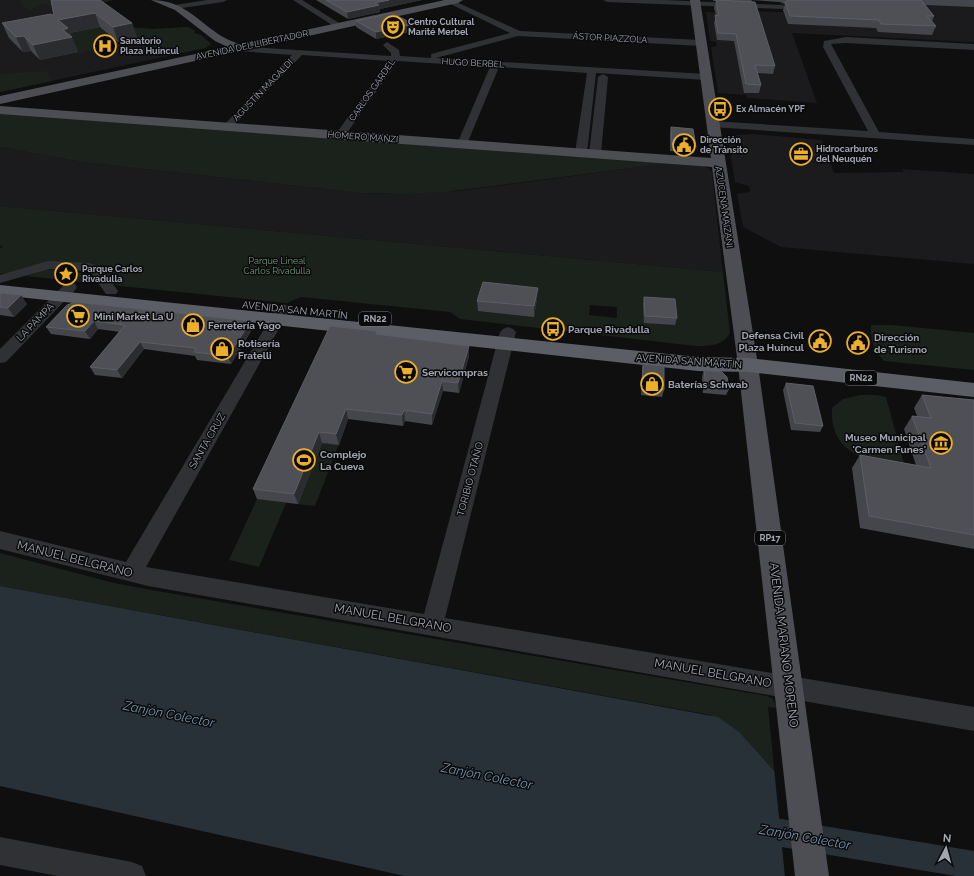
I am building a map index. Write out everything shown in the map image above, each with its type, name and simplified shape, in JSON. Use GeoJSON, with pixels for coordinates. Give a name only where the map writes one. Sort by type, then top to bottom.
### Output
{"type":"FeatureCollection","features":[{"type":"Feature","properties":{"kind":"highway","name":"AVENIDA SAN MARTÍN"},"geometry":{"type":"LineString","coordinates":[[0,279],[65,291],[506,338],[698,364],[748,366]]}},
{"type":"Feature","properties":{"kind":"highway","name":"AVENIDA SAN MARTÍN"},"geometry":{"type":"LineString","coordinates":[[0,290],[111,291],[281,314]]}},
{"type":"Feature","properties":{"kind":"highway","name":"RN22"},"geometry":{"type":"LineString","coordinates":[[748,366],[974,390]]}},
{"type":"Feature","properties":{"kind":"main road"},"geometry":{"type":"LineString","coordinates":[[156,0],[175,7],[219,39],[236,47]]}},
{"type":"Feature","properties":{"kind":"main road","name":"AVENIDA DEL LIBERTADOR"},"geometry":{"type":"LineString","coordinates":[[2,108],[236,47],[335,23],[449,0]]}},
{"type":"Feature","properties":{"kind":"main road","name":"AVENIDA DEL LIBERTADOR"},"geometry":{"type":"LineString","coordinates":[[0,96],[236,47],[449,0]]}},
{"type":"Feature","properties":{"kind":"main road","name":"AZUCENA MAIZANI"},"geometry":{"type":"LineString","coordinates":[[696,2],[748,366]]}},
{"type":"Feature","properties":{"kind":"main road","name":"HOMERO MANZI"},"geometry":{"type":"LineString","coordinates":[[2,108],[227,127],[718,163]]}},
{"type":"Feature","properties":{"kind":"main road","name":"AVENIDA MARIANO MORENO"},"geometry":{"type":"LineString","coordinates":[[748,366],[812,876]]}},
{"type":"Feature","properties":{"kind":"street"},"geometry":{"type":"LineString","coordinates":[[175,7],[223,0]]}},
{"type":"Feature","properties":{"kind":"street"},"geometry":{"type":"LineString","coordinates":[[297,0],[335,23]]}},
{"type":"Feature","properties":{"kind":"street"},"geometry":{"type":"LineString","coordinates":[[449,0],[518,33]]}},
{"type":"Feature","properties":{"kind":"street"},"geometry":{"type":"LineString","coordinates":[[607,0],[696,2],[782,7]]}},
{"type":"Feature","properties":{"kind":"street"},"geometry":{"type":"LineString","coordinates":[[425,60],[433,56],[518,33]]}},
{"type":"Feature","properties":{"kind":"street","name":"ÁSTOR PIAZZOLA"},"geometry":{"type":"LineString","coordinates":[[518,33],[701,43]]}},
{"type":"Feature","properties":{"kind":"street"},"geometry":{"type":"LineString","coordinates":[[875,135],[827,47],[827,43],[846,40],[974,47]]}},
{"type":"Feature","properties":{"kind":"street","name":"CARLOS GARDEL"},"geometry":{"type":"LineString","coordinates":[[340,135],[395,58],[396,52],[387,45]]}},
{"type":"Feature","properties":{"kind":"street","name":"HUGO BERBEL"},"geometry":{"type":"LineString","coordinates":[[236,47],[298,53],[706,77]]}},
{"type":"Feature","properties":{"kind":"street","name":"AGUSTÍN MAGALDI"},"geometry":{"type":"LineString","coordinates":[[227,127],[298,53]]}},
{"type":"Feature","properties":{"kind":"street"},"geometry":{"type":"LineString","coordinates":[[462,144],[495,64]]}},
{"type":"Feature","properties":{"kind":"street"},"geometry":{"type":"LineString","coordinates":[[581,153],[592,70]]}},
{"type":"Feature","properties":{"kind":"street"},"geometry":{"type":"LineString","coordinates":[[595,154],[604,71]]}},
{"type":"Feature","properties":{"kind":"street"},"geometry":{"type":"LineString","coordinates":[[713,124],[974,142]]}},
{"type":"Feature","properties":{"kind":"street"},"geometry":{"type":"LineString","coordinates":[[0,279],[48,265],[89,268],[96,270],[111,291]]}},
{"type":"Feature","properties":{"kind":"street","name":"LA PAMPA"},"geometry":{"type":"LineString","coordinates":[[0,358],[65,291]]}},
{"type":"Feature","properties":{"kind":"street","name":"SANTA CRUZ"},"geometry":{"type":"LineString","coordinates":[[131,573],[281,314]]}},
{"type":"Feature","properties":{"kind":"street","name":"TORIBIO OTAÑO"},"geometry":{"type":"LineString","coordinates":[[432,625],[506,338]]}},
{"type":"Feature","properties":{"kind":"street","name":"MANUEL BELGRANO"},"geometry":{"type":"LineString","coordinates":[[0,540],[131,573],[432,625],[790,699],[974,719]]}},
{"type":"Feature","properties":{"kind":"street"},"geometry":{"type":"LineString","coordinates":[[0,851],[132,876]]}},
{"type":"Feature","properties":{"kind":"shaded area","name":"Sanatorio Plaza Huincul"},"geometry":{"type":"Polygon","coordinates":[[[0,0],[113,0],[89,5],[123,27],[154,29],[190,27],[195,31],[194,33],[201,35],[211,44],[205,48],[0,92],[0,0]]]}},
{"type":"Feature","properties":{"kind":"shaded area"},"geometry":{"type":"Polygon","coordinates":[[[746,0],[974,0],[974,42],[792,33],[817,103],[747,98],[746,95],[718,93],[711,47],[717,46],[716,42],[710,41],[706,12],[784,12],[780,2],[746,0]]]}},
{"type":"Feature","properties":{"kind":"shaded area"},"geometry":{"type":"Polygon","coordinates":[[[752,134],[822,140],[834,173],[904,172],[902,169],[974,174],[974,264],[781,247],[743,227],[737,194],[750,192],[749,186],[735,182],[728,140],[737,135],[752,134]]]}},
{"type":"Feature","properties":{"kind":"shaded area"},"geometry":{"type":"Polygon","coordinates":[[[0,147],[82,162],[361,193],[390,194],[459,191],[671,163],[702,166],[710,169],[712,173],[723,272],[0,206],[0,147]]]}},
{"type":"Feature","properties":{"kind":"green space"},"geometry":{"type":"Polygon","coordinates":[[[19,0],[113,0],[88,6],[64,4],[51,7],[48,4],[36,6],[37,7],[32,8],[33,10],[29,11],[19,0]]]}},
{"type":"Feature","properties":{"kind":"green space"},"geometry":{"type":"Polygon","coordinates":[[[97,24],[114,38],[98,48],[80,54],[69,44],[67,36],[72,30],[75,32],[90,29],[97,24]]]}},
{"type":"Feature","properties":{"kind":"green space"},"geometry":{"type":"Polygon","coordinates":[[[123,27],[154,29],[186,27],[195,31],[194,33],[201,35],[211,44],[205,48],[164,57],[138,40],[123,27]]]}},
{"type":"Feature","properties":{"kind":"green space"},"geometry":{"type":"Polygon","coordinates":[[[46,71],[52,81],[0,92],[0,74],[46,71]]]}},
{"type":"Feature","properties":{"kind":"green space"},"geometry":{"type":"Polygon","coordinates":[[[0,113],[671,163],[447,192],[401,194],[361,193],[82,162],[0,147],[0,113]]]}},
{"type":"Feature","properties":{"kind":"green space","name":"Parque Lineal Carlos Rivadulla"},"geometry":{"type":"Polygon","coordinates":[[[0,206],[723,272],[730,333],[724,341],[720,343],[696,346],[460,319],[450,312],[301,297],[287,303],[120,286],[115,285],[99,268],[91,264],[0,274],[0,249],[3,246],[0,246],[0,206]],[[590,305],[589,315],[617,318],[617,307],[590,305]]]}},
{"type":"Feature","properties":{"kind":"green space"},"geometry":{"type":"Polygon","coordinates":[[[46,269],[90,274],[94,283],[26,276],[46,269]]]}},
{"type":"Feature","properties":{"kind":"green space"},"geometry":{"type":"Polygon","coordinates":[[[871,325],[892,325],[974,333],[974,370],[884,361],[873,344],[871,325]]]}},
{"type":"Feature","properties":{"kind":"green space","name":"Complejo La Cueva"},"geometry":{"type":"Polygon","coordinates":[[[378,342],[315,506],[286,503],[259,567],[229,560],[257,499],[378,342]]]}},
{"type":"Feature","properties":{"kind":"green space"},"geometry":{"type":"Polygon","coordinates":[[[860,395],[877,395],[886,397],[906,471],[879,464],[854,453],[845,446],[837,436],[833,424],[832,408],[843,399],[860,395]]]}},
{"type":"Feature","properties":{"kind":"green space"},"geometry":{"type":"Polygon","coordinates":[[[0,553],[114,583],[767,696],[773,699],[777,708],[768,707],[785,876],[711,715],[0,586],[0,553]]]}},
{"type":"Feature","properties":{"kind":"water"},"geometry":{"type":"Polygon","coordinates":[[[0,586],[718,717],[739,732],[775,772],[785,876],[405,876],[0,786],[0,586]]]}},
{"type":"Feature","properties":{"kind":"pier"},"geometry":{"type":"Polygon","coordinates":[[[774,768],[777,771],[787,876],[785,876],[774,768]]]}},
{"type":"Feature","properties":{"kind":"building"},"geometry":{"type":"Polygon","coordinates":[[[51,0],[100,0],[132,23],[113,27],[95,13],[58,20],[68,28],[63,30],[72,37],[33,45],[24,36],[16,37],[2,23],[51,14],[54,16],[51,0]]]}},
{"type":"Feature","properties":{"kind":"building"},"geometry":{"type":"Polygon","coordinates":[[[326,0],[389,0],[375,3],[379,5],[347,12],[326,0]]]}},
{"type":"Feature","properties":{"kind":"building"},"geometry":{"type":"Polygon","coordinates":[[[716,0],[755,2],[775,66],[755,65],[761,85],[746,84],[736,34],[718,33],[715,15],[719,16],[716,0]]]}},
{"type":"Feature","properties":{"kind":"building"},"geometry":{"type":"Polygon","coordinates":[[[789,0],[921,0],[934,16],[927,16],[936,26],[881,24],[879,20],[790,16],[785,2],[789,0]]]}},
{"type":"Feature","properties":{"kind":"building"},"geometry":{"type":"Polygon","coordinates":[[[392,13],[413,24],[376,32],[356,21],[392,13]]]}},
{"type":"Feature","properties":{"kind":"building"},"geometry":{"type":"Polygon","coordinates":[[[671,127],[693,129],[696,147],[672,145],[671,127]]]}},
{"type":"Feature","properties":{"kind":"building"},"geometry":{"type":"Polygon","coordinates":[[[483,282],[538,288],[534,306],[477,301],[483,282]]]}},
{"type":"Feature","properties":{"kind":"building"},"geometry":{"type":"Polygon","coordinates":[[[0,293],[21,295],[8,308],[0,307],[0,293]]]}},
{"type":"Feature","properties":{"kind":"building"},"geometry":{"type":"Polygon","coordinates":[[[644,297],[675,299],[677,318],[645,316],[644,297]]]}},
{"type":"Feature","properties":{"kind":"building"},"geometry":{"type":"Polygon","coordinates":[[[76,302],[251,321],[228,356],[194,352],[196,348],[140,342],[117,370],[90,367],[125,325],[94,321],[85,331],[46,327],[67,305],[76,302]]]}},
{"type":"Feature","properties":{"kind":"building"},"geometry":{"type":"Polygon","coordinates":[[[330,326],[377,331],[376,334],[469,346],[458,383],[442,381],[432,414],[404,410],[402,415],[346,409],[336,434],[319,432],[294,494],[253,489],[330,326]]]}},
{"type":"Feature","properties":{"kind":"building","name":"Baterías Schwab"},"geometry":{"type":"Polygon","coordinates":[[[643,364],[664,366],[664,390],[642,388],[643,364]]]}},
{"type":"Feature","properties":{"kind":"building"},"geometry":{"type":"Polygon","coordinates":[[[704,370],[722,372],[727,377],[729,389],[706,386],[704,370]]]}},
{"type":"Feature","properties":{"kind":"building"},"geometry":{"type":"Polygon","coordinates":[[[786,383],[813,386],[823,426],[795,423],[786,383]]]}},
{"type":"Feature","properties":{"kind":"building"},"geometry":{"type":"Polygon","coordinates":[[[922,395],[974,400],[974,535],[869,516],[860,455],[931,468],[912,416],[931,418],[922,395]]]}},
{"type":"Feature","properties":{"kind":"waterway","name":"Zanjón Colector"},"geometry":{"type":"LineString","coordinates":[[758,829],[974,865]]}},
{"type":"Feature","properties":{"kind":"place","name":"Centro Cultural Marité Merbel"},"geometry":{"type":"Point","coordinates":[393,27]}},
{"type":"Feature","properties":{"kind":"place","name":"Sanatorio Plaza Huincul"},"geometry":{"type":"Point","coordinates":[105,46]}},
{"type":"Feature","properties":{"kind":"place","name":"Ex Almacén YPF"},"geometry":{"type":"Point","coordinates":[720,109]}},
{"type":"Feature","properties":{"kind":"place","name":"Dirección de Tránsito"},"geometry":{"type":"Point","coordinates":[684,145]}},
{"type":"Feature","properties":{"kind":"place","name":"Hidrocarburos del Neuquén"},"geometry":{"type":"Point","coordinates":[801,154]}},
{"type":"Feature","properties":{"kind":"place","name":"Parque Carlos Rivadulla"},"geometry":{"type":"Point","coordinates":[66,274]}},
{"type":"Feature","properties":{"kind":"place","name":"Mini Market La U"},"geometry":{"type":"Point","coordinates":[78,316]}},
{"type":"Feature","properties":{"kind":"place","name":"Ferretería Yago"},"geometry":{"type":"Point","coordinates":[193,325]}},
{"type":"Feature","properties":{"kind":"place","name":"Parque Rivadulla"},"geometry":{"type":"Point","coordinates":[553,329]}},
{"type":"Feature","properties":{"kind":"place","name":"Defensa Civil Plaza Huincul"},"geometry":{"type":"Point","coordinates":[820,341]}},
{"type":"Feature","properties":{"kind":"place","name":"Dirección de Turismo"},"geometry":{"type":"Point","coordinates":[858,343]}},
{"type":"Feature","properties":{"kind":"place","name":"Rotisería Fratelli"},"geometry":{"type":"Point","coordinates":[222,349]}},
{"type":"Feature","properties":{"kind":"place","name":"Servicompras"},"geometry":{"type":"Point","coordinates":[406,372]}},
{"type":"Feature","properties":{"kind":"place","name":"Baterías Schwab"},"geometry":{"type":"Point","coordinates":[652,384]}},
{"type":"Feature","properties":{"kind":"place","name":"Museo Municipal 'Carmen Funes'"},"geometry":{"type":"Point","coordinates":[941,443]}},
{"type":"Feature","properties":{"kind":"place","name":"Complejo La Cueva"},"geometry":{"type":"Point","coordinates":[304,460]}}]}
